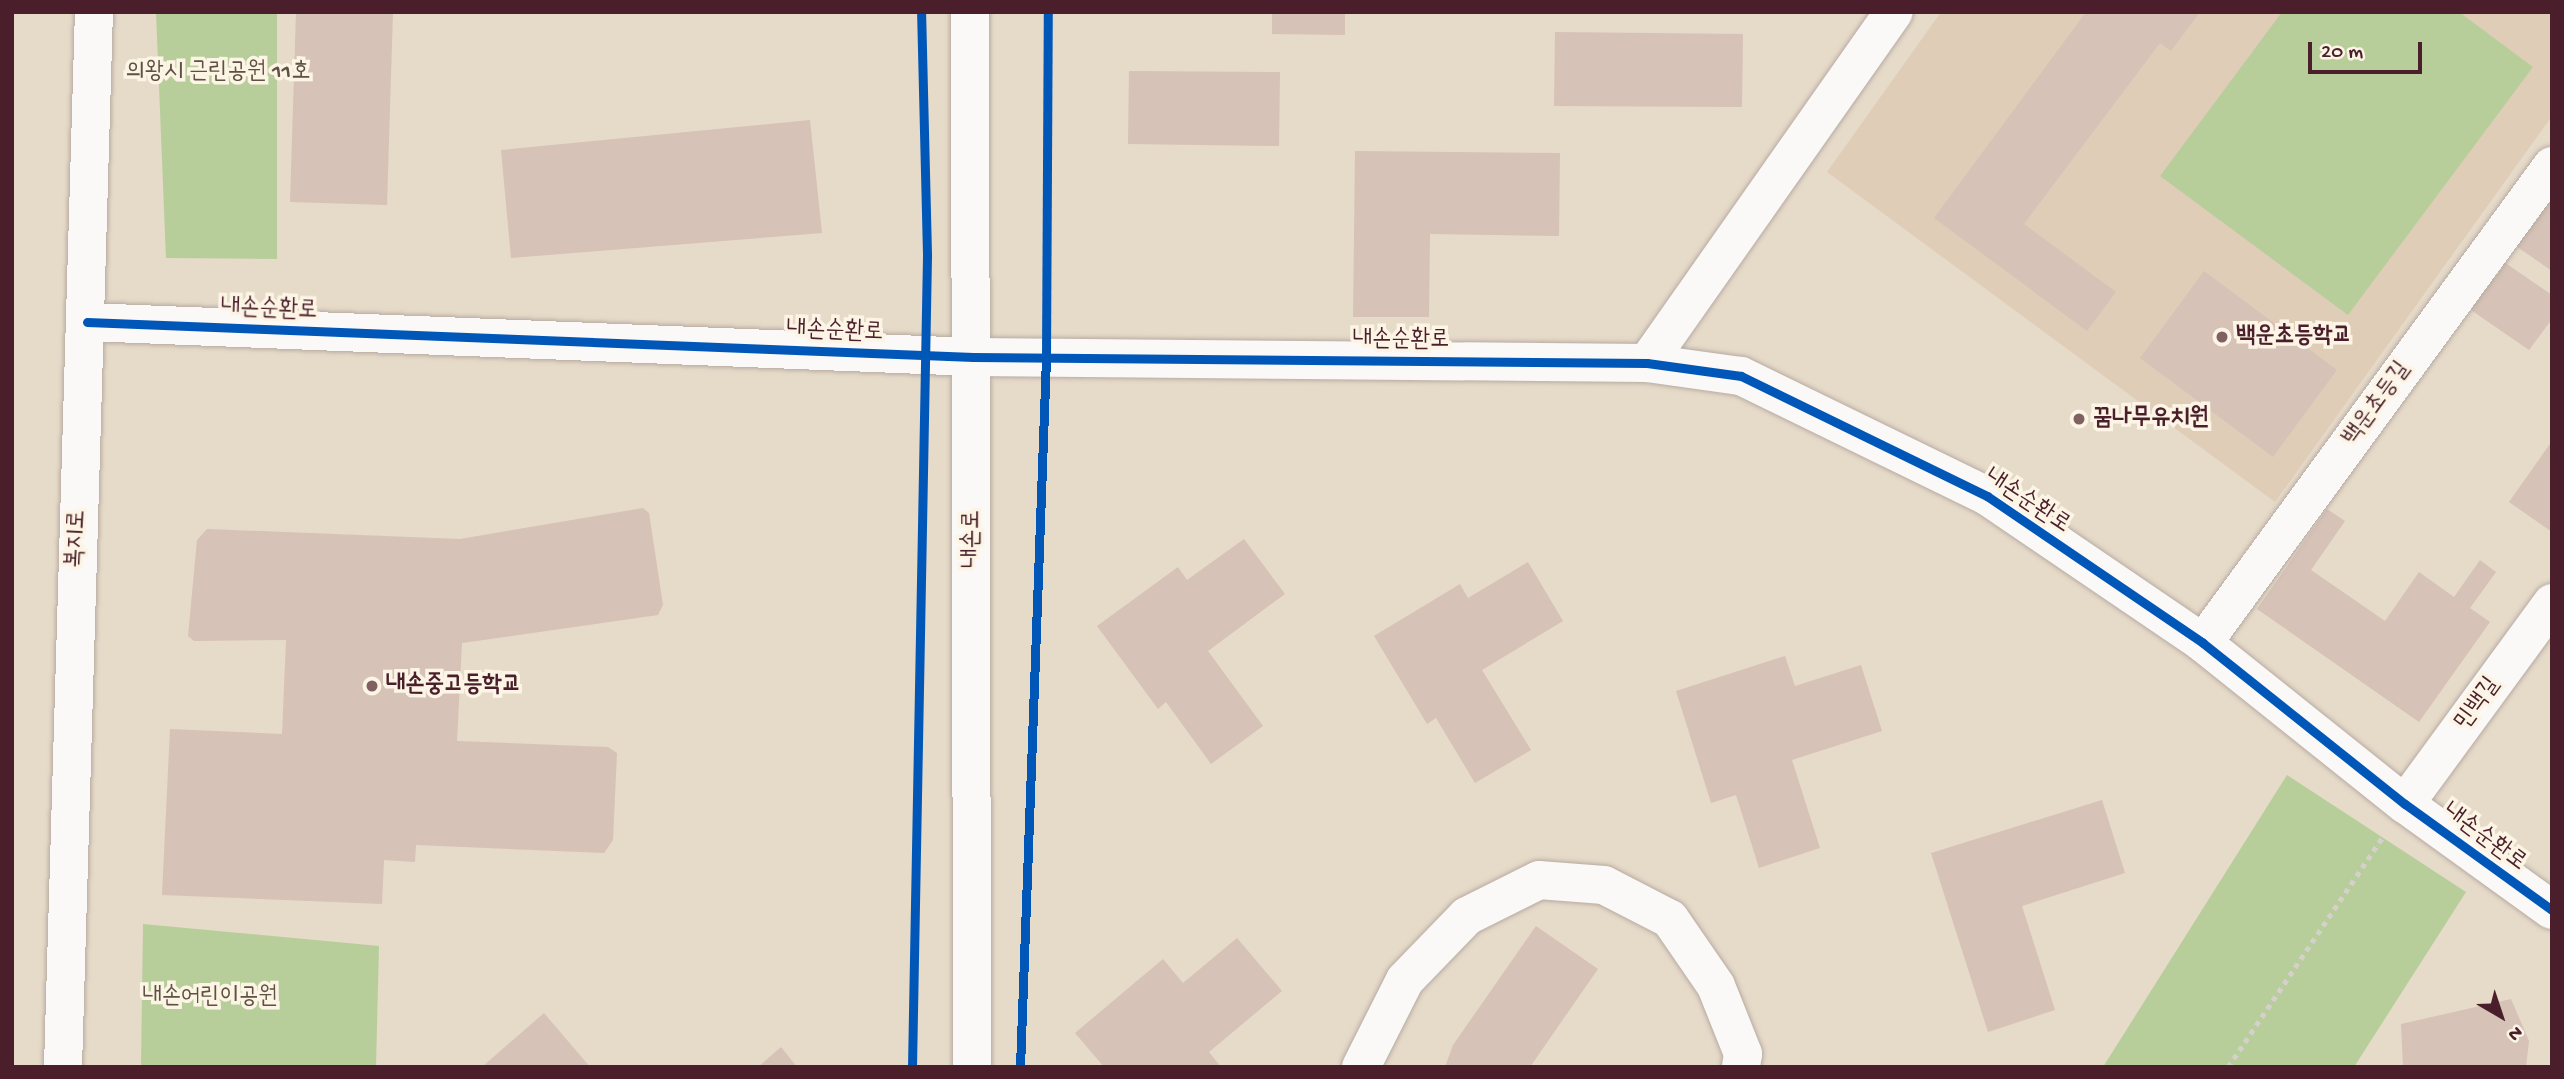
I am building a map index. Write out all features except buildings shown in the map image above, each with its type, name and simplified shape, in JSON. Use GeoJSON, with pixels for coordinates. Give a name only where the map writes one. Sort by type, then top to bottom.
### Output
{"type":"FeatureCollection","features":[{"type":"Feature","properties":{"kind":"street","name":"복지로"},"geometry":{"type":"LineString","coordinates":[[63,1067],[73,633],[87,322],[94,12]]}},
{"type":"Feature","properties":{"kind":"street","name":"내손로"},"geometry":{"type":"LineString","coordinates":[[970,12],[973,357],[972,1067]]}},
{"type":"Feature","properties":{"kind":"street"},"geometry":{"type":"LineString","coordinates":[[1647,363],[1894,12]]}},
{"type":"Feature","properties":{"kind":"street","name":"백운초등길"},"geometry":{"type":"LineString","coordinates":[[2203,643],[2552,166]]}},
{"type":"Feature","properties":{"kind":"street","name":"내손순환로"},"geometry":{"type":"LineString","coordinates":[[87,322],[973,357],[1647,363],[1741,376],[1987,496],[2203,643],[2405,804],[2552,910]]}},
{"type":"Feature","properties":{"kind":"street","name":"민백길"},"geometry":{"type":"LineString","coordinates":[[2405,804],[2552,603]]}},
{"type":"Feature","properties":{"kind":"street"},"geometry":{"type":"LineString","coordinates":[[1362,1067],[1405,980],[1467,916],[1539,880],[1604,885],[1670,919],[1716,986],[1743,1054],[1741,1067]]}},
{"type":"Feature","properties":{"kind":"path"},"geometry":{"type":"LineString","coordinates":[[2228,1067],[2405,804]]}},
{"type":"Feature","properties":{"kind":"shaded area","name":"백운초등학교"},"geometry":{"type":"Polygon","coordinates":[[[1941,12],[2552,12],[2552,116],[2275,502],[1827,172],[1941,12]]]}},
{"type":"Feature","properties":{"kind":"green space","name":"의왕시 근린공원 11호"},"geometry":{"type":"Polygon","coordinates":[[[156,12],[277,12],[277,259],[166,258],[156,12]]]}},
{"type":"Feature","properties":{"kind":"green space"},"geometry":{"type":"Polygon","coordinates":[[[2282,12],[2459,12],[2533,67],[2348,315],[2160,176],[2282,12]]]}},
{"type":"Feature","properties":{"kind":"green space"},"geometry":{"type":"Polygon","coordinates":[[[2287,775],[2466,892],[2354,1067],[2103,1067],[2287,775]]]}},
{"type":"Feature","properties":{"kind":"green space","name":"내손어린이공원"},"geometry":{"type":"Polygon","coordinates":[[[143,924],[379,946],[376,1067],[141,1067],[143,924]]]}},
{"type":"Feature","properties":{"kind":"cycle path"},"geometry":{"type":"LineString","coordinates":[[912,1067],[927,254],[921,12]]}},
{"type":"Feature","properties":{"kind":"cycle path"},"geometry":{"type":"LineString","coordinates":[[1020,1067],[1046,357],[1048,12]]}},
{"type":"Feature","properties":{"kind":"cycle path"},"geometry":{"type":"LineString","coordinates":[[87,322],[973,357],[1647,363],[1741,376],[1987,496],[2203,643],[2405,804],[2552,910]]}},
{"type":"Feature","properties":{"kind":"place","name":"백운초등학교"},"geometry":{"type":"Point","coordinates":[2222,337]}},
{"type":"Feature","properties":{"kind":"place","name":"꿈나무유치원"},"geometry":{"type":"Point","coordinates":[2079,419]}},
{"type":"Feature","properties":{"kind":"place","name":"내손중고등학교"},"geometry":{"type":"Point","coordinates":[372,686]}}]}
